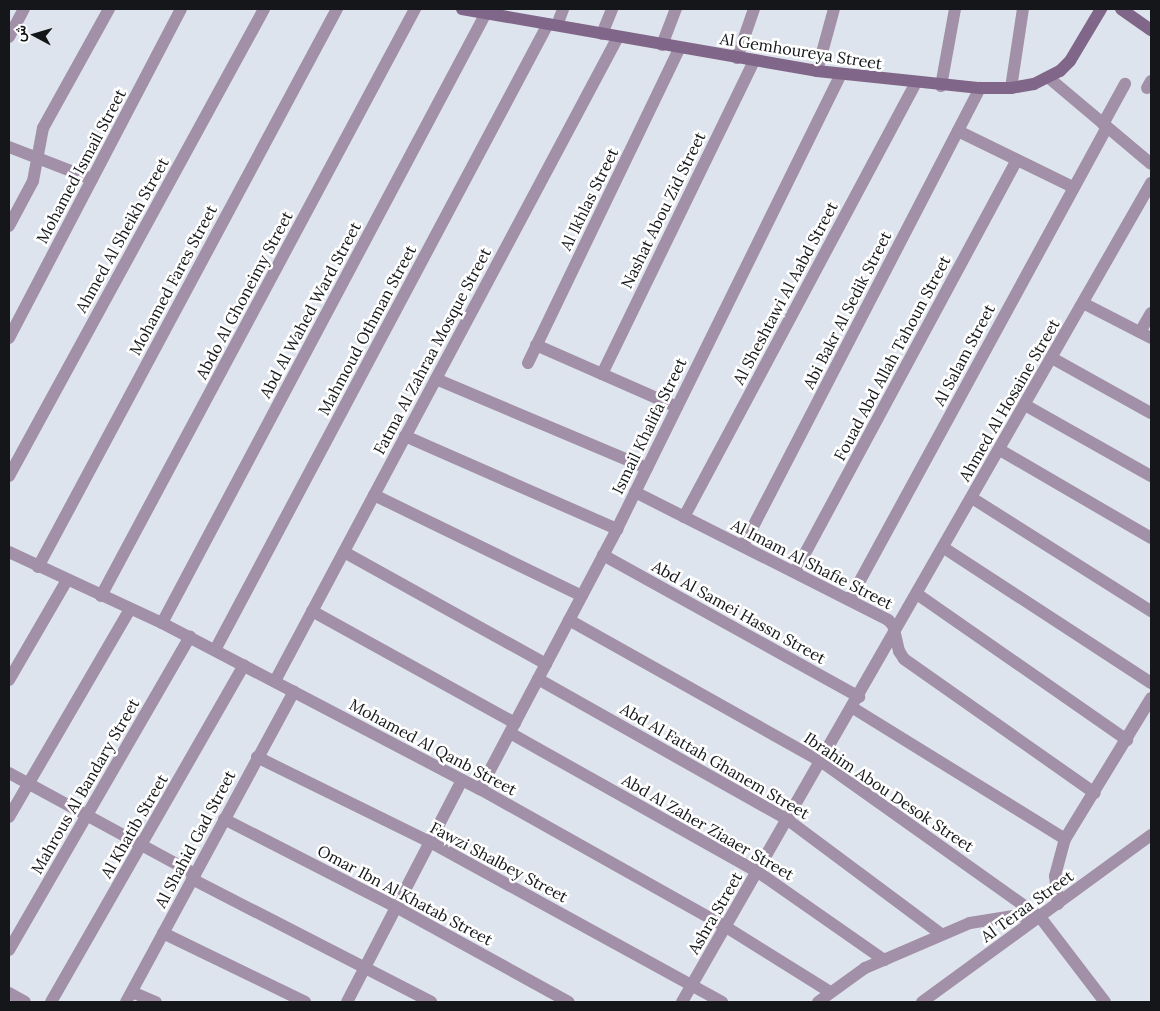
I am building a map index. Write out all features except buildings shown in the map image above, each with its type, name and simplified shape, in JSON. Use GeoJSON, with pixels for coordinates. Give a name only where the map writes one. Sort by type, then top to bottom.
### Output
{"type":"FeatureCollection","features":[{"type":"Feature","properties":{"kind":"street"},"geometry":{"type":"LineString","coordinates":[[9,37],[24,9]]}},
{"type":"Feature","properties":{"kind":"street"},"geometry":{"type":"LineString","coordinates":[[9,226],[33,181],[36,156],[43,128],[109,9]]}},
{"type":"Feature","properties":{"kind":"street","name":"Mohamed Ismail Street"},"geometry":{"type":"LineString","coordinates":[[9,338],[181,9]]}},
{"type":"Feature","properties":{"kind":"street","name":"Ahmed Al Sheikh Street"},"geometry":{"type":"LineString","coordinates":[[9,476],[264,9]]}},
{"type":"Feature","properties":{"kind":"street","name":"Mohamed Fares Street"},"geometry":{"type":"LineString","coordinates":[[38,567],[337,9]]}},
{"type":"Feature","properties":{"kind":"street","name":"Abdo Al Ghoneimy Street"},"geometry":{"type":"LineString","coordinates":[[101,596],[415,9]]}},
{"type":"Feature","properties":{"kind":"street","name":"Al Gemhoureya Street"},"geometry":{"type":"LineString","coordinates":[[462,9],[486,13],[506,12],[553,25],[817,71],[915,84],[980,88],[1011,88],[1049,78],[1070,61],[1101,9]]}},
{"type":"Feature","properties":{"kind":"street","name":"Mahmoud Othman Street"},"geometry":{"type":"LineString","coordinates":[[215,650],[563,9]]}},
{"type":"Feature","properties":{"kind":"street"},"geometry":{"type":"LineString","coordinates":[[602,34],[612,9]]}},
{"type":"Feature","properties":{"kind":"street"},"geometry":{"type":"LineString","coordinates":[[662,45],[676,9]]}},
{"type":"Feature","properties":{"kind":"street"},"geometry":{"type":"LineString","coordinates":[[737,58],[754,9]]}},
{"type":"Feature","properties":{"kind":"street"},"geometry":{"type":"LineString","coordinates":[[817,71],[834,9]]}},
{"type":"Feature","properties":{"kind":"street"},"geometry":{"type":"LineString","coordinates":[[940,86],[955,9]]}},
{"type":"Feature","properties":{"kind":"street"},"geometry":{"type":"LineString","coordinates":[[1011,88],[1023,9]]}},
{"type":"Feature","properties":{"kind":"street"},"geometry":{"type":"LineString","coordinates":[[1121,9],[1151,30]]}},
{"type":"Feature","properties":{"kind":"street","name":"Abd Al Wahed Ward Street"},"geometry":{"type":"LineString","coordinates":[[162,623],[486,13]]}},
{"type":"Feature","properties":{"kind":"street","name":"Fatma Al Zahraa Mosque Street"},"geometry":{"type":"LineString","coordinates":[[276,681],[618,37]]}},
{"type":"Feature","properties":{"kind":"street","name":"Al Ikhlas Street"},"geometry":{"type":"LineString","coordinates":[[528,363],[679,48]]}},
{"type":"Feature","properties":{"kind":"street","name":"Nashat Abou Zid Street"},"geometry":{"type":"LineString","coordinates":[[602,374],[754,61]]}},
{"type":"Feature","properties":{"kind":"street","name":"Ismail Khalifa Street"},"geometry":{"type":"LineString","coordinates":[[480,790],[617,529],[841,74]]}},
{"type":"Feature","properties":{"kind":"street"},"geometry":{"type":"LineString","coordinates":[[1049,78],[1151,164]]}},
{"type":"Feature","properties":{"kind":"street","name":"Al Sheshtawi Al Aabd Street"},"geometry":{"type":"LineString","coordinates":[[684,517],[915,84]]}},
{"type":"Feature","properties":{"kind":"street","name":"Al Salam Street"},"geometry":{"type":"LineString","coordinates":[[850,599],[1073,187],[1125,84]]}},
{"type":"Feature","properties":{"kind":"street","name":"Abi Bakr Al Sedik Street"},"geometry":{"type":"LineString","coordinates":[[743,546],[980,88]]}},
{"type":"Feature","properties":{"kind":"street"},"geometry":{"type":"LineString","coordinates":[[958,131],[1073,187]]}},
{"type":"Feature","properties":{"kind":"street"},"geometry":{"type":"LineString","coordinates":[[9,147],[92,179]]}},
{"type":"Feature","properties":{"kind":"street","name":"Fouad Abd Allah Tahoun Street"},"geometry":{"type":"LineString","coordinates":[[795,572],[1017,160]]}},
{"type":"Feature","properties":{"kind":"street","name":"Ahmed Al Hosaine Street"},"geometry":{"type":"LineString","coordinates":[[896,633],[1151,183]]}},
{"type":"Feature","properties":{"kind":"street"},"geometry":{"type":"LineString","coordinates":[[1083,303],[1145,335],[1151,313]]}},
{"type":"Feature","properties":{"kind":"street"},"geometry":{"type":"LineString","coordinates":[[536,345],[677,407]]}},
{"type":"Feature","properties":{"kind":"street"},"geometry":{"type":"LineString","coordinates":[[1052,358],[1151,412]]}},
{"type":"Feature","properties":{"kind":"street"},"geometry":{"type":"LineString","coordinates":[[436,378],[647,468]]}},
{"type":"Feature","properties":{"kind":"street"},"geometry":{"type":"LineString","coordinates":[[1025,405],[1151,476]]}},
{"type":"Feature","properties":{"kind":"street"},"geometry":{"type":"LineString","coordinates":[[405,436],[617,529]]}},
{"type":"Feature","properties":{"kind":"street"},"geometry":{"type":"LineString","coordinates":[[1000,450],[1151,538]]}},
{"type":"Feature","properties":{"kind":"street","name":"Al Imam Al Shafie Street"},"geometry":{"type":"LineString","coordinates":[[635,492],[850,599],[888,620],[896,633],[899,651],[904,659],[1095,793]]}},
{"type":"Feature","properties":{"kind":"street"},"geometry":{"type":"LineString","coordinates":[[374,495],[582,596]]}},
{"type":"Feature","properties":{"kind":"street"},"geometry":{"type":"LineString","coordinates":[[972,498],[1151,611]]}},
{"type":"Feature","properties":{"kind":"street"},"geometry":{"type":"LineString","coordinates":[[944,548],[1151,683]]}},
{"type":"Feature","properties":{"kind":"street"},"geometry":{"type":"LineString","coordinates":[[344,552],[546,664]]}},
{"type":"Feature","properties":{"kind":"street","name":"Mohamed Al Qanb Street"},"geometry":{"type":"LineString","coordinates":[[9,553],[190,637],[462,780],[726,926],[830,992]]}},
{"type":"Feature","properties":{"kind":"street","name":"Abd Al Samei Hassn Street"},"geometry":{"type":"LineString","coordinates":[[603,555],[856,703],[1065,839]]}},
{"type":"Feature","properties":{"kind":"street"},"geometry":{"type":"LineString","coordinates":[[9,680],[67,580]]}},
{"type":"Feature","properties":{"kind":"street"},"geometry":{"type":"LineString","coordinates":[[918,594],[1127,740]]}},
{"type":"Feature","properties":{"kind":"street"},"geometry":{"type":"LineString","coordinates":[[9,817],[130,609]]}},
{"type":"Feature","properties":{"kind":"street","name":"Abd Al Zaher Ziaaer Street"},"geometry":{"type":"LineString","coordinates":[[312,611],[758,872],[884,960]]}},
{"type":"Feature","properties":{"kind":"street","name":"Ibrahim Abou Desok Street"},"geometry":{"type":"LineString","coordinates":[[569,620],[822,762],[1040,917],[1105,1002]]}},
{"type":"Feature","properties":{"kind":"street","name":"Ashra Street"},"geometry":{"type":"LineString","coordinates":[[682,1002],[896,633]]}},
{"type":"Feature","properties":{"kind":"street","name":"Mahrous Al Bandary Street"},"geometry":{"type":"LineString","coordinates":[[9,950],[190,637]]}},
{"type":"Feature","properties":{"kind":"street","name":"Al Khatib Street"},"geometry":{"type":"LineString","coordinates":[[51,1002],[244,665]]}},
{"type":"Feature","properties":{"kind":"street","name":"Abd Al Fattah Ghanem Street"},"geometry":{"type":"LineString","coordinates":[[538,679],[788,820],[941,934]]}},
{"type":"Feature","properties":{"kind":"street","name":"Al Shahid Gad Street"},"geometry":{"type":"LineString","coordinates":[[129,997],[294,691]]}},
{"type":"Feature","properties":{"kind":"street"},"geometry":{"type":"LineString","coordinates":[[1058,904],[1055,876],[1065,839],[1127,740],[1148,713],[1151,698]]}},
{"type":"Feature","properties":{"kind":"street","name":"Fawzi Shalbey Street"},"geometry":{"type":"LineString","coordinates":[[258,757],[430,842],[693,984],[722,1002]]}},
{"type":"Feature","properties":{"kind":"street"},"geometry":{"type":"LineString","coordinates":[[9,773],[142,844],[193,876],[431,1002]]}},
{"type":"Feature","properties":{"kind":"street"},"geometry":{"type":"LineString","coordinates":[[347,1002],[462,780]]}},
{"type":"Feature","properties":{"kind":"street","name":"Omar Ibn Al Khatab Street"},"geometry":{"type":"LineString","coordinates":[[224,819],[396,907],[569,1002]]}},
{"type":"Feature","properties":{"kind":"street","name":"Al Teraa Street"},"geometry":{"type":"LineString","coordinates":[[922,1002],[1151,835]]}},
{"type":"Feature","properties":{"kind":"street"},"geometry":{"type":"LineString","coordinates":[[818,1002],[830,992],[884,960],[941,934],[991,918],[1040,917]]}},
{"type":"Feature","properties":{"kind":"street"},"geometry":{"type":"LineString","coordinates":[[163,933],[305,1002]]}},
{"type":"Feature","properties":{"kind":"street"},"geometry":{"type":"LineString","coordinates":[[9,993],[25,1002]]}},
{"type":"Feature","properties":{"kind":"street"},"geometry":{"type":"LineString","coordinates":[[129,997],[156,1002]]}}]}
